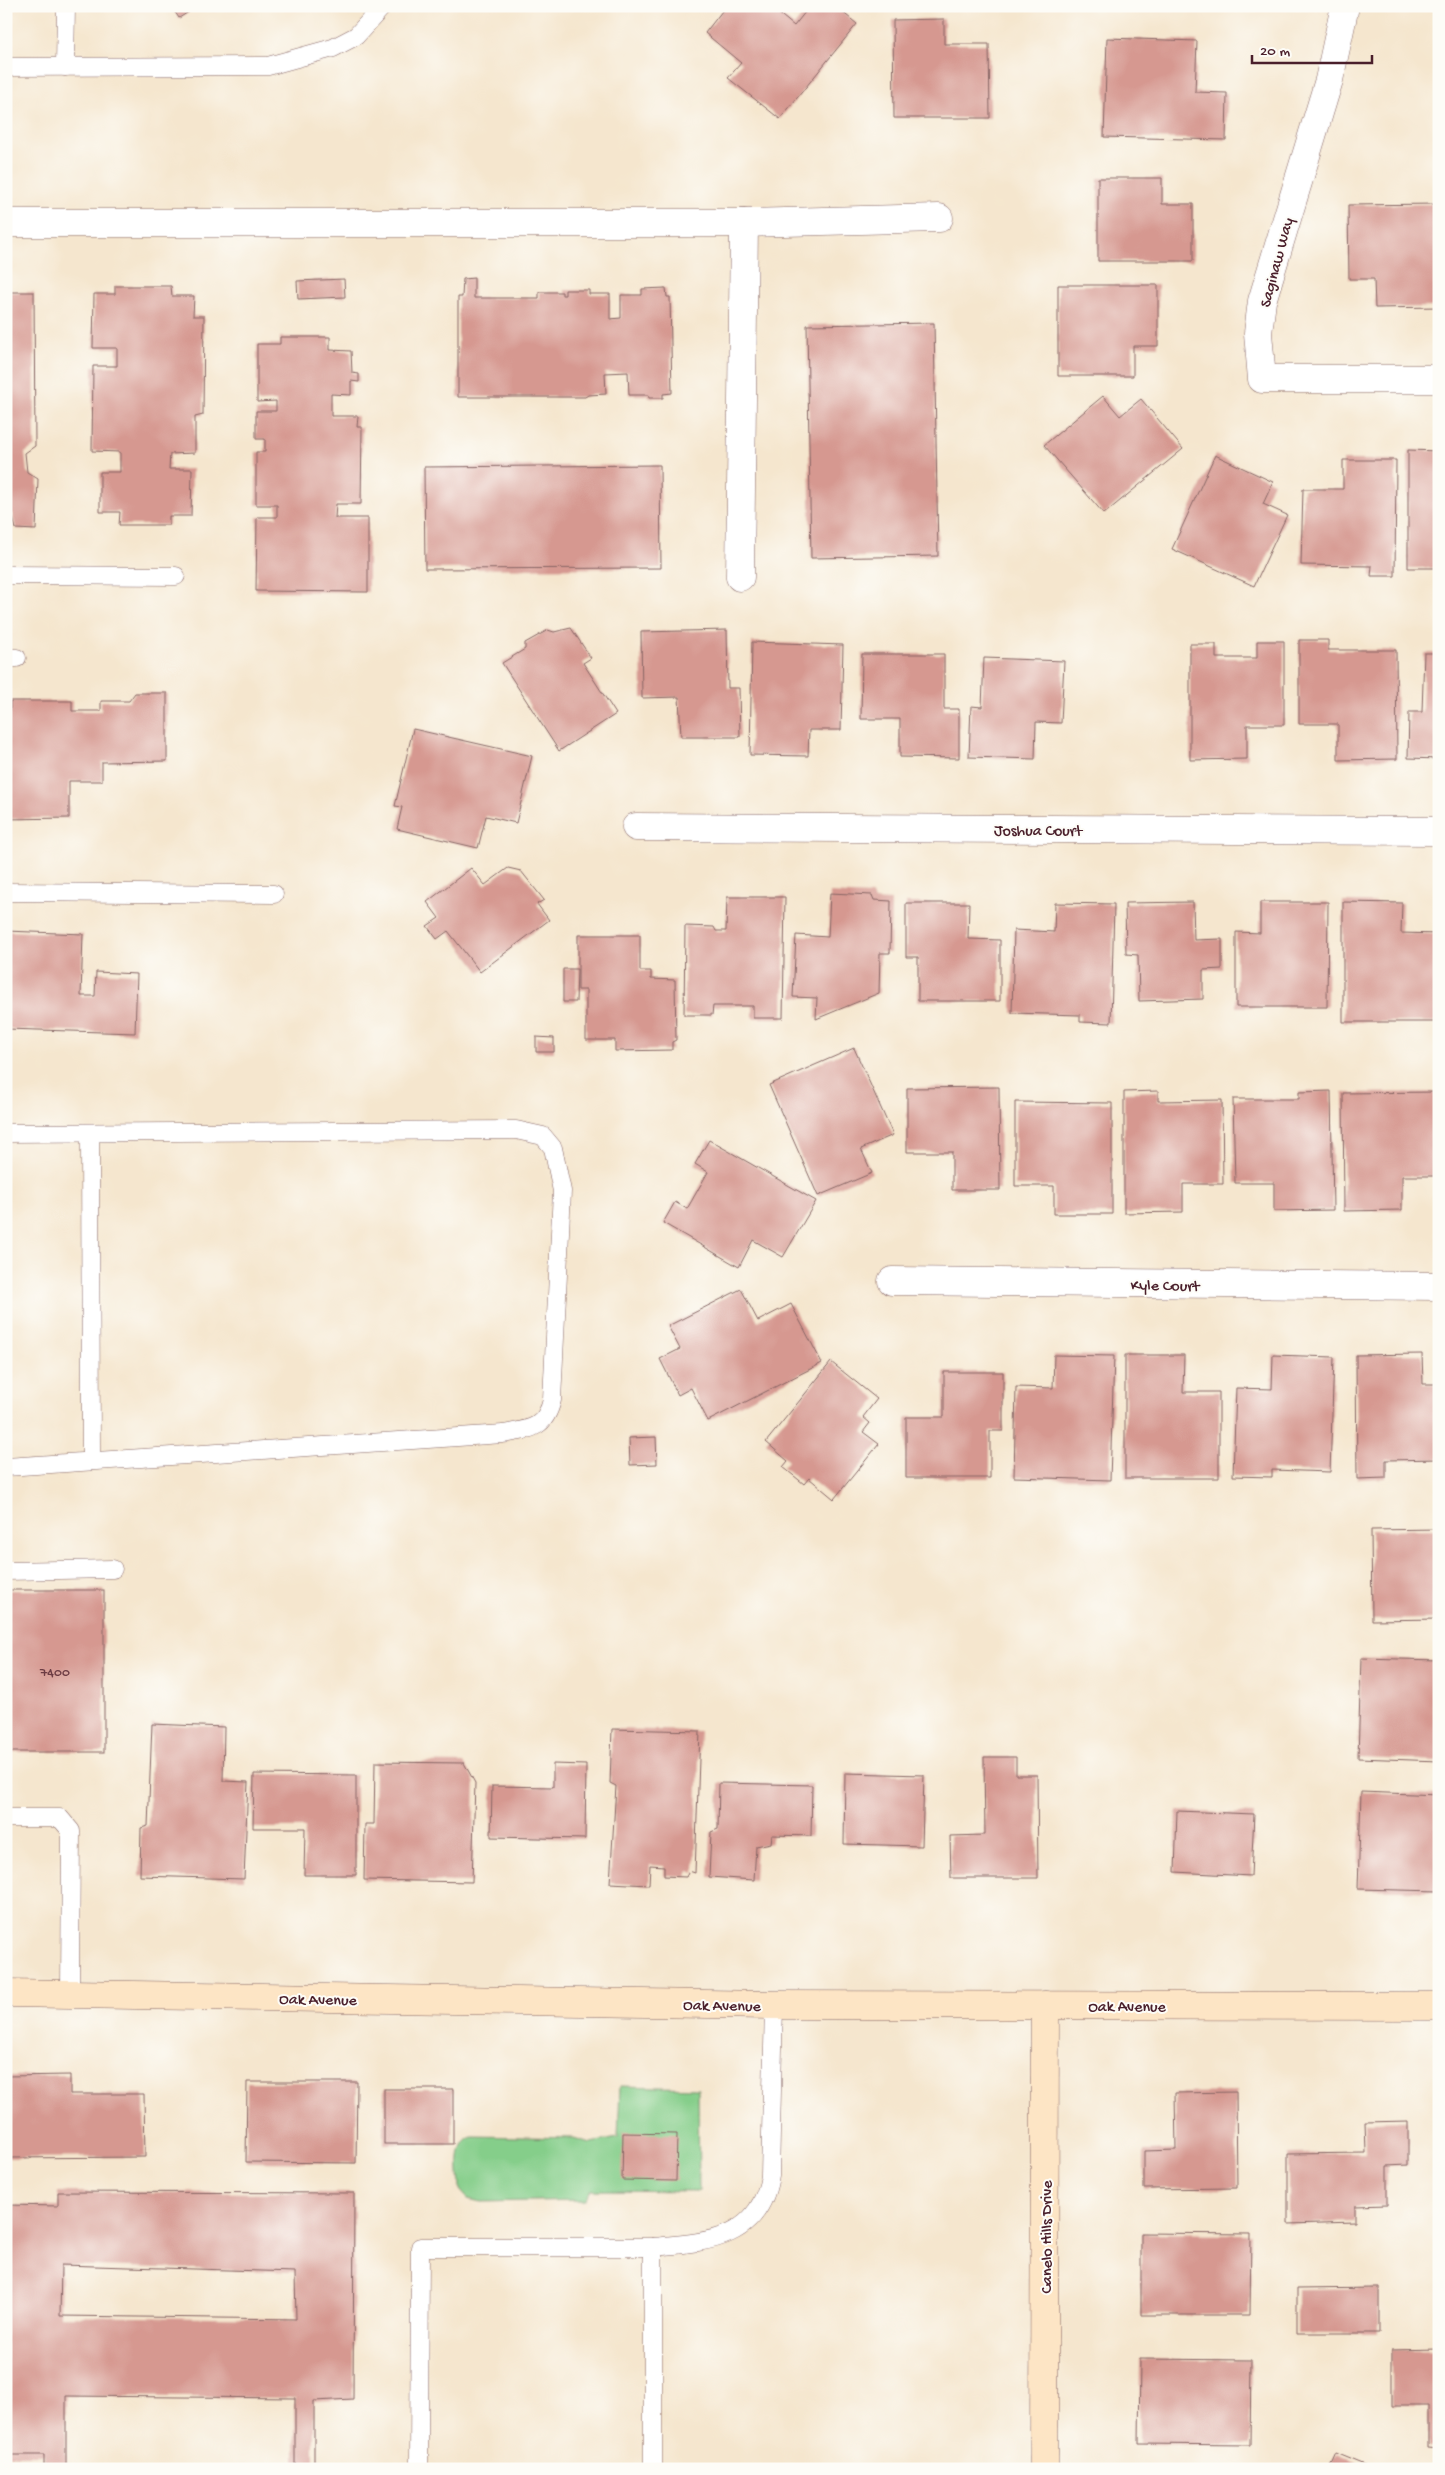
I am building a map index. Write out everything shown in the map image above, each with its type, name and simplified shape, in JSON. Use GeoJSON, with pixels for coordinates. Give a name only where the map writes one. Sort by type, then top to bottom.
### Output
{"type":"FeatureCollection","features":[{"type":"Feature","properties":{"kind":"main road","name":"Oak Avenue"},"geometry":{"type":"LineString","coordinates":[[6,1993],[774,2005],[1439,2006]]}},
{"type":"Feature","properties":{"kind":"main road","name":"Canelo Hills Drive"},"geometry":{"type":"LineString","coordinates":[[1044,2469],[1045,2005]]}},
{"type":"Feature","properties":{"kind":"street","name":"Saginaw Way"},"geometry":{"type":"LineString","coordinates":[[1344,6],[1329,80],[1262,301],[1258,333],[1262,379],[1439,379]]}},
{"type":"Feature","properties":{"kind":"street"},"geometry":{"type":"LineString","coordinates":[[6,223],[744,223],[939,218]]}},
{"type":"Feature","properties":{"kind":"street"},"geometry":{"type":"LineString","coordinates":[[740,577],[744,223]]}},
{"type":"Feature","properties":{"kind":"street","name":"Joshua Court"},"geometry":{"type":"LineString","coordinates":[[636,827],[1439,831]]}},
{"type":"Feature","properties":{"kind":"street","name":"Kyle Court"},"geometry":{"type":"LineString","coordinates":[[892,1281],[1439,1286]]}},
{"type":"Feature","properties":{"kind":"lane"},"geometry":{"type":"LineString","coordinates":[[65,67],[66,6]]}},
{"type":"Feature","properties":{"kind":"lane"},"geometry":{"type":"LineString","coordinates":[[6,67],[268,66],[333,48],[356,36],[383,6]]}},
{"type":"Feature","properties":{"kind":"lane"},"geometry":{"type":"LineString","coordinates":[[6,575],[176,576]]}},
{"type":"Feature","properties":{"kind":"lane"},"geometry":{"type":"LineString","coordinates":[[6,892],[274,894]]}},
{"type":"Feature","properties":{"kind":"lane"},"geometry":{"type":"LineString","coordinates":[[6,1133],[516,1130],[543,1136],[553,1148],[562,1191],[552,1400],[548,1415],[533,1429],[493,1434],[6,1467]]}},
{"type":"Feature","properties":{"kind":"lane"},"geometry":{"type":"LineString","coordinates":[[90,1133],[92,1461]]}},
{"type":"Feature","properties":{"kind":"lane"},"geometry":{"type":"LineString","coordinates":[[6,1571],[113,1569]]}},
{"type":"Feature","properties":{"kind":"lane"},"geometry":{"type":"LineString","coordinates":[[6,1818],[60,1818],[71,1831],[70,1994]]}},
{"type":"Feature","properties":{"kind":"lane"},"geometry":{"type":"LineString","coordinates":[[419,2469],[420,2247],[653,2248],[689,2244],[718,2237],[751,2221],[768,2193],[770,2176],[774,2005]]}},
{"type":"Feature","properties":{"kind":"lane"},"geometry":{"type":"LineString","coordinates":[[653,2248],[654,2469]]}},
{"type":"Feature","properties":{"kind":"green space"},"geometry":{"type":"Polygon","coordinates":[[[620,2086],[698,2088],[699,2191],[591,2190],[585,2200],[481,2202],[468,2199],[460,2190],[460,2152],[462,2145],[472,2136],[574,2138],[590,2143],[618,2138],[620,2086]]]}},
{"type":"Feature","properties":{"kind":"building"},"geometry":{"type":"Polygon","coordinates":[[[171,6],[198,6],[179,18],[171,6]]]}},
{"type":"Feature","properties":{"kind":"building"},"geometry":{"type":"Polygon","coordinates":[[[726,6],[770,6],[794,26],[810,6],[835,6],[857,24],[780,119],[728,78],[741,63],[705,33],[726,6]]]}},
{"type":"Feature","properties":{"kind":"building"},"geometry":{"type":"Polygon","coordinates":[[[944,19],[944,44],[989,44],[990,118],[894,118],[893,20],[944,19]]]}},
{"type":"Feature","properties":{"kind":"building"},"geometry":{"type":"Polygon","coordinates":[[[1107,38],[1197,41],[1195,92],[1227,93],[1226,140],[1104,137],[1107,38]]]}},
{"type":"Feature","properties":{"kind":"building"},"geometry":{"type":"Polygon","coordinates":[[[1098,178],[1162,178],[1162,204],[1193,204],[1193,261],[1098,261],[1098,178]]]}},
{"type":"Feature","properties":{"kind":"building"},"geometry":{"type":"Polygon","coordinates":[[[1439,204],[1439,307],[1375,308],[1374,279],[1349,279],[1348,205],[1439,204]]]}},
{"type":"Feature","properties":{"kind":"building"},"geometry":{"type":"Polygon","coordinates":[[[474,278],[474,298],[539,298],[539,292],[562,292],[562,295],[565,295],[565,290],[589,290],[589,294],[610,294],[610,319],[621,318],[621,295],[642,295],[642,289],[666,288],[667,297],[670,297],[672,393],[663,394],[663,398],[649,398],[648,395],[629,395],[628,372],[605,373],[606,394],[588,395],[585,397],[458,397],[458,297],[462,297],[463,279],[474,278]]]}},
{"type":"Feature","properties":{"kind":"building"},"geometry":{"type":"Polygon","coordinates":[[[344,279],[345,297],[298,299],[297,281],[344,279]]]}},
{"type":"Feature","properties":{"kind":"building"},"geometry":{"type":"Polygon","coordinates":[[[1058,285],[1158,285],[1158,346],[1133,346],[1133,376],[1058,376],[1058,285]]]}},
{"type":"Feature","properties":{"kind":"building"},"geometry":{"type":"Polygon","coordinates":[[[115,286],[171,286],[172,296],[194,296],[193,316],[204,316],[203,415],[195,417],[195,453],[170,454],[169,469],[192,469],[191,516],[169,516],[169,525],[119,525],[120,512],[100,512],[100,472],[120,472],[120,452],[92,451],[93,366],[117,366],[117,348],[93,348],[94,294],[115,294],[115,286]]]}},
{"type":"Feature","properties":{"kind":"building"},"geometry":{"type":"Polygon","coordinates":[[[6,292],[34,292],[35,446],[25,453],[27,472],[38,479],[36,530],[16,529],[12,514],[6,514],[6,292]]]}},
{"type":"Feature","properties":{"kind":"building"},"geometry":{"type":"Polygon","coordinates":[[[934,323],[938,556],[811,558],[807,325],[934,323]]]}},
{"type":"Feature","properties":{"kind":"building"},"geometry":{"type":"Polygon","coordinates":[[[280,337],[330,337],[330,350],[351,351],[352,373],[359,374],[359,382],[351,381],[351,395],[331,394],[331,416],[358,416],[357,427],[362,427],[361,504],[336,504],[335,518],[368,518],[368,592],[256,591],[257,517],[277,517],[277,505],[256,505],[256,452],[265,452],[265,439],[256,439],[256,411],[276,411],[276,401],[257,402],[257,344],[280,344],[280,337]]]}},
{"type":"Feature","properties":{"kind":"building"},"geometry":{"type":"Polygon","coordinates":[[[1103,396],[1120,416],[1141,399],[1183,449],[1104,514],[1044,445],[1103,396]]]}},
{"type":"Feature","properties":{"kind":"building"},"geometry":{"type":"Polygon","coordinates":[[[1408,450],[1439,451],[1439,568],[1408,568],[1408,450]]]}},
{"type":"Feature","properties":{"kind":"building"},"geometry":{"type":"Polygon","coordinates":[[[1215,455],[1273,482],[1263,504],[1287,515],[1254,586],[1172,549],[1215,455]]]}},
{"type":"Feature","properties":{"kind":"building"},"geometry":{"type":"Polygon","coordinates":[[[1343,460],[1396,460],[1395,576],[1371,576],[1372,566],[1301,565],[1303,489],[1343,489],[1343,460]]]}},
{"type":"Feature","properties":{"kind":"building"},"geometry":{"type":"Polygon","coordinates":[[[660,465],[661,568],[425,569],[424,467],[660,465]]]}},
{"type":"Feature","properties":{"kind":"building"},"geometry":{"type":"Polygon","coordinates":[[[571,628],[591,658],[583,663],[616,714],[559,751],[502,663],[525,649],[525,643],[548,630],[554,632],[571,628]]]}},
{"type":"Feature","properties":{"kind":"building"},"geometry":{"type":"Polygon","coordinates":[[[727,630],[728,688],[739,688],[740,737],[681,737],[679,697],[642,698],[641,632],[727,630]]]}},
{"type":"Feature","properties":{"kind":"building"},"geometry":{"type":"Polygon","coordinates":[[[1299,640],[1328,640],[1328,650],[1396,650],[1397,759],[1338,760],[1338,724],[1299,724],[1299,640]]]}},
{"type":"Feature","properties":{"kind":"building"},"geometry":{"type":"Polygon","coordinates":[[[1257,641],[1284,641],[1284,725],[1247,725],[1247,759],[1190,760],[1190,644],[1216,644],[1216,658],[1257,658],[1257,641]]]}},
{"type":"Feature","properties":{"kind":"building"},"geometry":{"type":"Polygon","coordinates":[[[752,642],[843,645],[841,730],[809,730],[808,756],[750,755],[752,642]]]}},
{"type":"Feature","properties":{"kind":"building"},"geometry":{"type":"Polygon","coordinates":[[[1424,653],[1439,653],[1439,759],[1408,758],[1409,712],[1422,712],[1424,653]]]}},
{"type":"Feature","properties":{"kind":"building"},"geometry":{"type":"Polygon","coordinates":[[[862,654],[944,654],[944,709],[959,709],[959,758],[900,757],[900,719],[861,719],[862,654]]]}},
{"type":"Feature","properties":{"kind":"building"},"geometry":{"type":"Polygon","coordinates":[[[984,658],[1064,661],[1061,723],[1036,722],[1035,759],[969,757],[971,706],[982,707],[984,658]]]}},
{"type":"Feature","properties":{"kind":"building"},"geometry":{"type":"Polygon","coordinates":[[[135,693],[167,693],[167,761],[102,762],[102,781],[69,781],[69,818],[6,819],[6,711],[10,711],[10,701],[72,701],[72,711],[101,711],[101,701],[129,701],[135,693]]]}},
{"type":"Feature","properties":{"kind":"building"},"geometry":{"type":"Polygon","coordinates":[[[413,729],[532,756],[516,823],[486,816],[478,848],[397,829],[402,807],[395,806],[413,729]]]}},
{"type":"Feature","properties":{"kind":"building"},"geometry":{"type":"Polygon","coordinates":[[[471,868],[485,885],[508,868],[521,871],[544,900],[537,904],[549,920],[480,972],[448,931],[437,939],[427,926],[439,918],[427,902],[471,868]]]}},
{"type":"Feature","properties":{"kind":"building"},"geometry":{"type":"Polygon","coordinates":[[[830,893],[872,895],[874,900],[891,901],[890,953],[880,953],[879,993],[816,1019],[817,998],[793,997],[796,935],[828,937],[830,893]]]}},
{"type":"Feature","properties":{"kind":"building"},"geometry":{"type":"Polygon","coordinates":[[[727,897],[785,897],[783,1018],[753,1018],[753,1006],[713,1006],[712,1015],[684,1015],[685,926],[714,927],[716,931],[726,931],[727,897]]]}},
{"type":"Feature","properties":{"kind":"building"},"geometry":{"type":"Polygon","coordinates":[[[1193,902],[1194,940],[1222,939],[1222,969],[1203,970],[1203,999],[1139,1001],[1138,955],[1126,954],[1125,903],[1193,902]]]}},
{"type":"Feature","properties":{"kind":"building"},"geometry":{"type":"Polygon","coordinates":[[[1260,902],[1328,902],[1327,1007],[1236,1007],[1236,932],[1260,933],[1260,902]]]}},
{"type":"Feature","properties":{"kind":"building"},"geometry":{"type":"Polygon","coordinates":[[[1343,902],[1402,903],[1401,933],[1439,934],[1439,1022],[1343,1022],[1343,902]]]}},
{"type":"Feature","properties":{"kind":"building"},"geometry":{"type":"Polygon","coordinates":[[[906,903],[969,903],[968,939],[1000,940],[1000,1001],[918,1001],[918,957],[906,957],[906,903]]]}},
{"type":"Feature","properties":{"kind":"building"},"geometry":{"type":"Polygon","coordinates":[[[1055,903],[1114,904],[1111,1023],[1080,1022],[1080,1015],[1012,1013],[1014,930],[1054,932],[1055,903]]]}},
{"type":"Feature","properties":{"kind":"building"},"geometry":{"type":"Polygon","coordinates":[[[6,931],[83,934],[81,996],[95,996],[96,972],[137,974],[135,1033],[6,1029],[6,931]]]}},
{"type":"Feature","properties":{"kind":"building"},"geometry":{"type":"Polygon","coordinates":[[[578,935],[640,935],[640,971],[651,971],[651,979],[675,980],[676,1040],[672,1042],[672,1050],[615,1051],[615,1040],[586,1040],[586,990],[578,990],[578,935]]]}},
{"type":"Feature","properties":{"kind":"building"},"geometry":{"type":"Polygon","coordinates":[[[563,969],[577,969],[576,1002],[563,1002],[563,969]]]}},
{"type":"Feature","properties":{"kind":"building"},"geometry":{"type":"Polygon","coordinates":[[[536,1037],[554,1038],[554,1052],[536,1052],[536,1037]]]}},
{"type":"Feature","properties":{"kind":"building"},"geometry":{"type":"Polygon","coordinates":[[[854,1048],[893,1135],[861,1149],[872,1173],[818,1196],[769,1085],[854,1048]]]}},
{"type":"Feature","properties":{"kind":"building"},"geometry":{"type":"Polygon","coordinates":[[[999,1087],[1000,1190],[952,1190],[952,1152],[907,1152],[907,1088],[999,1087]]]}},
{"type":"Feature","properties":{"kind":"building"},"geometry":{"type":"Polygon","coordinates":[[[1158,1091],[1158,1101],[1222,1100],[1223,1184],[1183,1184],[1183,1212],[1124,1213],[1124,1092],[1158,1091]]]}},
{"type":"Feature","properties":{"kind":"building"},"geometry":{"type":"Polygon","coordinates":[[[1331,1091],[1333,1210],[1274,1211],[1274,1183],[1235,1183],[1233,1099],[1299,1099],[1299,1092],[1331,1091]]]}},
{"type":"Feature","properties":{"kind":"building"},"geometry":{"type":"Polygon","coordinates":[[[1438,1092],[1438,1176],[1402,1176],[1402,1210],[1344,1211],[1343,1093],[1438,1092]]]}},
{"type":"Feature","properties":{"kind":"building"},"geometry":{"type":"Polygon","coordinates":[[[1015,1102],[1112,1103],[1112,1214],[1054,1214],[1054,1186],[1015,1186],[1015,1102]]]}},
{"type":"Feature","properties":{"kind":"building"},"geometry":{"type":"Polygon","coordinates":[[[709,1140],[816,1201],[783,1257],[753,1240],[739,1267],[663,1223],[675,1202],[687,1209],[708,1172],[695,1164],[709,1140]]]}},
{"type":"Feature","properties":{"kind":"building"},"geometry":{"type":"Polygon","coordinates":[[[741,1289],[758,1321],[791,1304],[822,1363],[708,1421],[691,1388],[678,1395],[660,1359],[680,1349],[668,1326],[741,1289]]]}},
{"type":"Feature","properties":{"kind":"building"},"geometry":{"type":"Polygon","coordinates":[[[1422,1354],[1423,1384],[1439,1384],[1439,1459],[1386,1460],[1386,1478],[1357,1479],[1356,1355],[1422,1354]]]}},
{"type":"Feature","properties":{"kind":"building"},"geometry":{"type":"Polygon","coordinates":[[[1054,1355],[1114,1356],[1110,1480],[1014,1477],[1016,1387],[1053,1388],[1054,1355]]]}},
{"type":"Feature","properties":{"kind":"building"},"geometry":{"type":"Polygon","coordinates":[[[1125,1355],[1184,1355],[1183,1392],[1219,1392],[1219,1478],[1125,1478],[1125,1355]]]}},
{"type":"Feature","properties":{"kind":"building"},"geometry":{"type":"Polygon","coordinates":[[[1273,1355],[1334,1357],[1330,1472],[1272,1470],[1272,1477],[1233,1476],[1236,1388],[1272,1389],[1273,1355]]]}},
{"type":"Feature","properties":{"kind":"building"},"geometry":{"type":"Polygon","coordinates":[[[831,1362],[877,1399],[863,1417],[870,1423],[863,1432],[879,1444],[834,1499],[809,1478],[804,1484],[783,1467],[788,1461],[766,1442],[831,1362]]]}},
{"type":"Feature","properties":{"kind":"building"},"geometry":{"type":"Polygon","coordinates":[[[944,1372],[1003,1372],[1003,1431],[990,1431],[990,1478],[906,1478],[906,1417],[944,1417],[944,1372]]]}},
{"type":"Feature","properties":{"kind":"building"},"geometry":{"type":"Polygon","coordinates":[[[656,1437],[657,1464],[630,1465],[629,1438],[656,1437]]]}},
{"type":"Feature","properties":{"kind":"building"},"geometry":{"type":"Polygon","coordinates":[[[1439,1529],[1439,1619],[1372,1620],[1371,1530],[1439,1529]]]}},
{"type":"Feature","properties":{"kind":"building"},"geometry":{"type":"Polygon","coordinates":[[[6,1590],[104,1590],[104,1752],[6,1752],[6,1590]]]}},
{"type":"Feature","properties":{"kind":"building"},"geometry":{"type":"Polygon","coordinates":[[[1361,1658],[1439,1660],[1439,1761],[1358,1758],[1361,1658]]]}},
{"type":"Feature","properties":{"kind":"building"},"geometry":{"type":"Polygon","coordinates":[[[152,1724],[224,1727],[223,1781],[248,1782],[244,1879],[140,1876],[141,1828],[148,1826],[152,1724]]]}},
{"type":"Feature","properties":{"kind":"building"},"geometry":{"type":"Polygon","coordinates":[[[612,1729],[700,1731],[695,1873],[689,1871],[686,1877],[664,1876],[664,1866],[650,1865],[649,1885],[610,1883],[616,1786],[610,1783],[612,1729]]]}},
{"type":"Feature","properties":{"kind":"building"},"geometry":{"type":"Polygon","coordinates":[[[984,1757],[1016,1757],[1016,1775],[1037,1775],[1038,1878],[951,1878],[950,1836],[985,1835],[984,1757]]]}},
{"type":"Feature","properties":{"kind":"building"},"geometry":{"type":"Polygon","coordinates":[[[375,1762],[464,1763],[475,1783],[472,1882],[364,1880],[365,1824],[374,1824],[375,1762]]]}},
{"type":"Feature","properties":{"kind":"building"},"geometry":{"type":"Polygon","coordinates":[[[553,1764],[586,1765],[585,1839],[491,1837],[492,1786],[553,1787],[553,1764]]]}},
{"type":"Feature","properties":{"kind":"building"},"geometry":{"type":"Polygon","coordinates":[[[845,1773],[924,1775],[922,1846],[844,1844],[845,1773]]]}},
{"type":"Feature","properties":{"kind":"building"},"geometry":{"type":"Polygon","coordinates":[[[254,1774],[356,1775],[356,1875],[304,1875],[305,1828],[253,1828],[254,1774]]]}},
{"type":"Feature","properties":{"kind":"building"},"geometry":{"type":"Polygon","coordinates":[[[719,1783],[812,1785],[811,1836],[772,1835],[771,1843],[756,1846],[754,1880],[709,1877],[711,1832],[718,1829],[719,1783]]]}},
{"type":"Feature","properties":{"kind":"building"},"geometry":{"type":"Polygon","coordinates":[[[1361,1792],[1439,1795],[1439,1891],[1358,1889],[1361,1792]]]}},
{"type":"Feature","properties":{"kind":"building"},"geometry":{"type":"Polygon","coordinates":[[[1177,1811],[1254,1814],[1251,1876],[1175,1872],[1177,1811]]]}},
{"type":"Feature","properties":{"kind":"building"},"geometry":{"type":"Polygon","coordinates":[[[70,2075],[70,2094],[144,2094],[145,2157],[6,2158],[6,2076],[70,2075]]]}},
{"type":"Feature","properties":{"kind":"building"},"geometry":{"type":"Polygon","coordinates":[[[247,2082],[357,2082],[356,2163],[246,2162],[247,2082]]]}},
{"type":"Feature","properties":{"kind":"building"},"geometry":{"type":"Polygon","coordinates":[[[384,2089],[453,2089],[453,2144],[384,2144],[384,2089]]]}},
{"type":"Feature","properties":{"kind":"building"},"geometry":{"type":"Polygon","coordinates":[[[1236,2092],[1237,2188],[1144,2189],[1144,2151],[1176,2150],[1175,2093],[1236,2092]]]}},
{"type":"Feature","properties":{"kind":"building"},"geometry":{"type":"Polygon","coordinates":[[[1408,2121],[1408,2165],[1387,2166],[1387,2205],[1355,2206],[1355,2222],[1288,2224],[1288,2154],[1366,2153],[1365,2122],[1408,2121]]]}},
{"type":"Feature","properties":{"kind":"building"},"geometry":{"type":"Polygon","coordinates":[[[623,2133],[677,2134],[676,2181],[622,2180],[623,2133]]]}},
{"type":"Feature","properties":{"kind":"building"},"geometry":{"type":"Polygon","coordinates":[[[58,2192],[354,2193],[353,2399],[314,2401],[314,2469],[295,2469],[295,2398],[66,2396],[66,2469],[44,2469],[44,2455],[6,2455],[6,2205],[58,2206],[58,2192]],[[61,2265],[60,2316],[296,2319],[295,2272],[61,2265]]]}},
{"type":"Feature","properties":{"kind":"building"},"geometry":{"type":"Polygon","coordinates":[[[1141,2233],[1251,2234],[1250,2315],[1141,2315],[1141,2233]]]}},
{"type":"Feature","properties":{"kind":"building"},"geometry":{"type":"Polygon","coordinates":[[[1379,2288],[1379,2333],[1297,2333],[1297,2289],[1379,2288]]]}},
{"type":"Feature","properties":{"kind":"building"},"geometry":{"type":"Polygon","coordinates":[[[1439,2349],[1439,2448],[1428,2447],[1428,2406],[1392,2406],[1392,2350],[1439,2349]]]}},
{"type":"Feature","properties":{"kind":"building"},"geometry":{"type":"Polygon","coordinates":[[[1140,2359],[1251,2360],[1250,2445],[1139,2444],[1140,2359]]]}},
{"type":"Feature","properties":{"kind":"building"},"geometry":{"type":"Polygon","coordinates":[[[1336,2453],[1375,2469],[1329,2469],[1336,2453]]]}}]}
